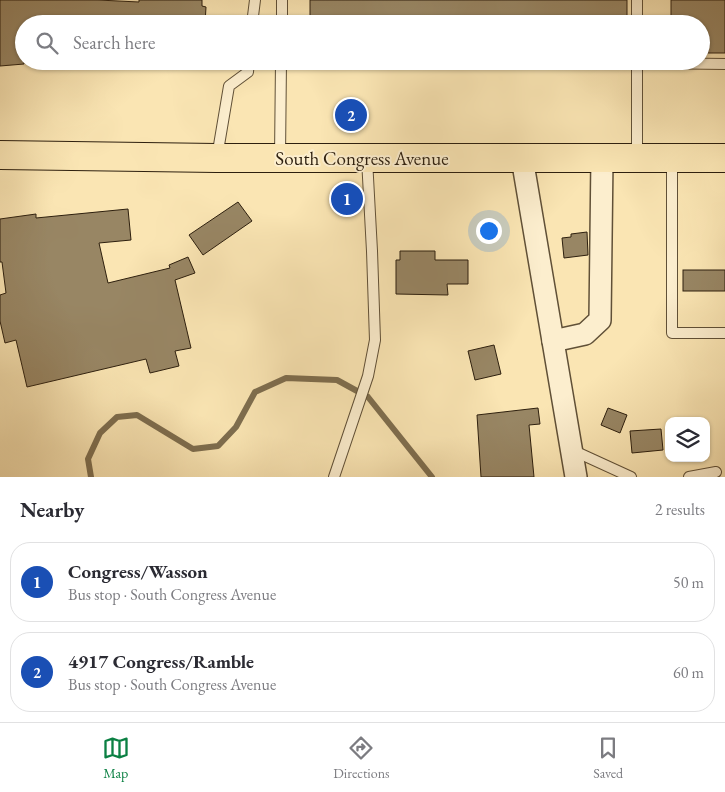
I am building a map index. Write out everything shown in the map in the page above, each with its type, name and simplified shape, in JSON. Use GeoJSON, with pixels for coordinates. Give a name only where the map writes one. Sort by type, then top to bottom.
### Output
{"type":"FeatureCollection","features":[{"type":"Feature","properties":{"kind":"main road","name":"South Congress Avenue"},"geometry":{"type":"LineString","coordinates":[[0,155],[216,158],[725,158]]}},
{"type":"Feature","properties":{"kind":"street"},"geometry":{"type":"LineString","coordinates":[[522,158],[576,477]]}},
{"type":"Feature","properties":{"kind":"street"},"geometry":{"type":"LineString","coordinates":[[553,341],[585,334],[600,320],[602,158]]}},
{"type":"Feature","properties":{"kind":"lane"},"geometry":{"type":"LineString","coordinates":[[253,15],[255,0]]}},
{"type":"Feature","properties":{"kind":"lane"},"geometry":{"type":"LineString","coordinates":[[282,0],[282,15]]}},
{"type":"Feature","properties":{"kind":"lane"},"geometry":{"type":"LineString","coordinates":[[637,0],[637,15]]}},
{"type":"Feature","properties":{"kind":"lane"},"geometry":{"type":"LineString","coordinates":[[710,64],[725,64]]}},
{"type":"Feature","properties":{"kind":"lane"},"geometry":{"type":"LineString","coordinates":[[216,158],[229,86],[248,70]]}},
{"type":"Feature","properties":{"kind":"lane"},"geometry":{"type":"LineString","coordinates":[[280,158],[281,70]]}},
{"type":"Feature","properties":{"kind":"lane"},"geometry":{"type":"LineString","coordinates":[[637,70],[637,158]]}},
{"type":"Feature","properties":{"kind":"lane"},"geometry":{"type":"LineString","coordinates":[[334,477],[368,376],[375,340],[367,158]]}},
{"type":"Feature","properties":{"kind":"lane"},"geometry":{"type":"LineString","coordinates":[[672,158],[672,333],[725,333]]}},
{"type":"Feature","properties":{"kind":"lane"},"geometry":{"type":"LineString","coordinates":[[571,450],[631,477]]}},
{"type":"Feature","properties":{"kind":"lane"},"geometry":{"type":"LineString","coordinates":[[690,477],[716,472]]}},
{"type":"Feature","properties":{"kind":"building"},"geometry":{"type":"Polygon","coordinates":[[[0,0],[139,2],[139,0],[202,0],[202,6],[206,7],[206,15],[15,15],[15,65],[0,66],[0,0]]]}},
{"type":"Feature","properties":{"kind":"building"},"geometry":{"type":"Polygon","coordinates":[[[310,0],[627,0],[627,15],[310,15],[310,0]]]}},
{"type":"Feature","properties":{"kind":"building"},"geometry":{"type":"Polygon","coordinates":[[[671,0],[725,0],[725,53],[710,53],[710,15],[671,15],[671,0]]]}},
{"type":"Feature","properties":{"kind":"building"},"geometry":{"type":"Polygon","coordinates":[[[238,202],[252,221],[203,255],[189,235],[238,202]]]}},
{"type":"Feature","properties":{"kind":"building"},"geometry":{"type":"Polygon","coordinates":[[[128,209],[131,240],[99,243],[108,283],[170,268],[169,265],[188,257],[195,273],[175,280],[191,348],[175,351],[179,366],[150,373],[146,359],[27,387],[16,340],[5,343],[0,321],[0,295],[6,293],[2,262],[0,262],[0,219],[36,214],[36,218],[128,209]]]}},
{"type":"Feature","properties":{"kind":"building"},"geometry":{"type":"Polygon","coordinates":[[[587,232],[588,255],[564,258],[562,238],[571,237],[571,234],[587,232]]]}},
{"type":"Feature","properties":{"kind":"building"},"geometry":{"type":"Polygon","coordinates":[[[400,251],[435,251],[435,260],[468,260],[468,284],[447,284],[448,295],[396,294],[396,260],[400,260],[400,251]]]}},
{"type":"Feature","properties":{"kind":"building"},"geometry":{"type":"Polygon","coordinates":[[[683,270],[725,270],[725,291],[683,291],[683,270]]]}},
{"type":"Feature","properties":{"kind":"building"},"geometry":{"type":"Polygon","coordinates":[[[494,345],[501,374],[475,380],[468,351],[494,345]]]}},
{"type":"Feature","properties":{"kind":"building"},"geometry":{"type":"Polygon","coordinates":[[[538,408],[540,424],[529,425],[534,477],[481,477],[477,415],[538,408]]]}},
{"type":"Feature","properties":{"kind":"building"},"geometry":{"type":"Polygon","coordinates":[[[608,408],[627,415],[620,433],[601,425],[608,408]]]}},
{"type":"Feature","properties":{"kind":"building"},"geometry":{"type":"Polygon","coordinates":[[[661,429],[663,450],[632,453],[630,431],[661,429]]]}},
{"type":"Feature","properties":{"kind":"waterway"},"geometry":{"type":"LineString","coordinates":[[91,477],[88,459],[100,433],[117,417],[137,415],[193,449],[218,446],[236,427],[255,392],[286,378],[337,380],[368,397],[432,477]]}},
{"type":"Feature","properties":{"kind":"place","name":"4917 Congress/Ramble"},"geometry":{"type":"Point","coordinates":[351,115]}},
{"type":"Feature","properties":{"kind":"place","name":"Congress/Wasson"},"geometry":{"type":"Point","coordinates":[347,199]}}]}
